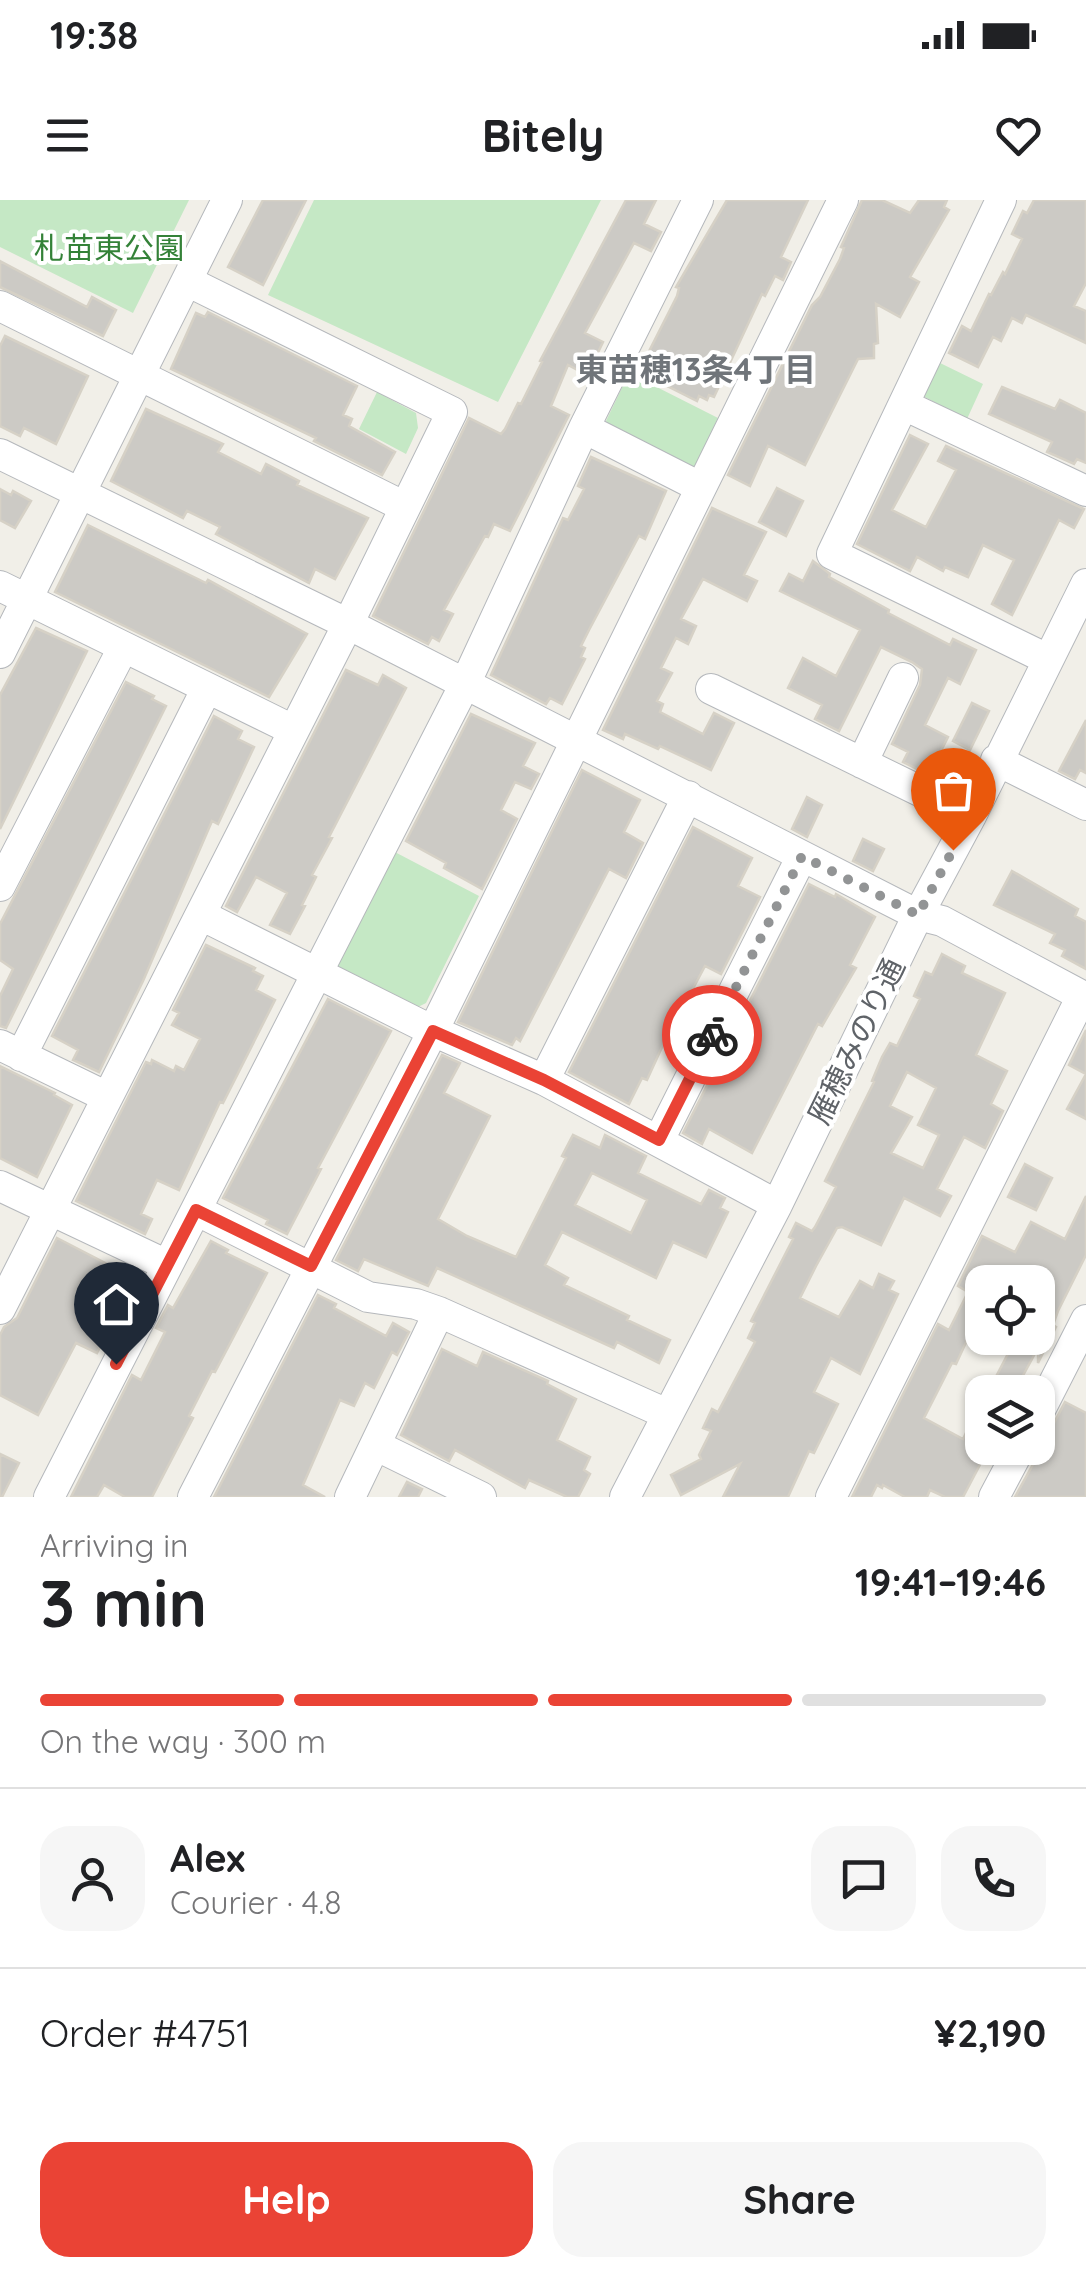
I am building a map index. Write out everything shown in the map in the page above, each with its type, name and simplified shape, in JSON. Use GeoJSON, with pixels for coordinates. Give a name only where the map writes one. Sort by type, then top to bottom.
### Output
{"type":"FeatureCollection","features":[{"type":"Feature","properties":{"kind":"street"},"geometry":{"type":"LineString","coordinates":[[0,653],[13,593],[82,495],[227,200]]}},
{"type":"Feature","properties":{"kind":"street"},"geometry":{"type":"LineString","coordinates":[[49,1497],[466,684],[584,428],[698,200]]}},
{"type":"Feature","properties":{"kind":"street"},"geometry":{"type":"LineString","coordinates":[[193,1497],[433,1031],[842,200]]}},
{"type":"Feature","properties":{"kind":"street"},"geometry":{"type":"LineString","coordinates":[[1002,200],[832,554],[1048,660]]}},
{"type":"Feature","properties":{"kind":"street"},"geometry":{"type":"LineString","coordinates":[[0,1308],[452,412],[187,282]]}},
{"type":"Feature","properties":{"kind":"street"},"geometry":{"type":"LineString","coordinates":[[0,306],[405,507]]}},
{"type":"Feature","properties":{"kind":"street"},"geometry":{"type":"LineString","coordinates":[[904,405],[1086,491]]}},
{"type":"Feature","properties":{"kind":"street"},"geometry":{"type":"LineString","coordinates":[[584,428],[700,486]]}},
{"type":"Feature","properties":{"kind":"street"},"geometry":{"type":"LineString","coordinates":[[0,454],[348,624],[918,915],[942,921],[1084,997],[831,1497]]}},
{"type":"Feature","properties":{"kind":"street"},"geometry":{"type":"LineString","coordinates":[[13,593],[293,730]]}},
{"type":"Feature","properties":{"kind":"street","name":"雁穂みのり通"},"geometry":{"type":"LineString","coordinates":[[629,1495],[666,1414],[776,1205],[996,760],[1082,604]]}},
{"type":"Feature","properties":{"kind":"street"},"geometry":{"type":"LineString","coordinates":[[0,886],[123,648]]}},
{"type":"Feature","properties":{"kind":"street"},"geometry":{"type":"LineString","coordinates":[[862,763],[904,678]]}},
{"type":"Feature","properties":{"kind":"street"},"geometry":{"type":"LineString","coordinates":[[711,689],[971,816]]}},
{"type":"Feature","properties":{"kind":"street"},"geometry":{"type":"LineString","coordinates":[[107,1097],[10,1050],[206,690]]}},
{"type":"Feature","properties":{"kind":"street"},"geometry":{"type":"LineString","coordinates":[[996,760],[1086,805]]}},
{"type":"Feature","properties":{"kind":"street"},"geometry":{"type":"LineString","coordinates":[[544,1080],[688,796]]}},
{"type":"Feature","properties":{"kind":"street"},"geometry":{"type":"LineString","coordinates":[[659,1140],[802,856]]}},
{"type":"Feature","properties":{"kind":"street"},"geometry":{"type":"LineString","coordinates":[[201,914],[433,1031],[544,1080],[776,1205]]}},
{"type":"Feature","properties":{"kind":"street"},"geometry":{"type":"LineString","coordinates":[[0,1186],[167,1265]]}},
{"type":"Feature","properties":{"kind":"street"},"geometry":{"type":"LineString","coordinates":[[196,1210],[368,1296],[439,1312],[666,1414]]}},
{"type":"Feature","properties":{"kind":"street"},"geometry":{"type":"LineString","coordinates":[[350,1497],[439,1312]]}},
{"type":"Feature","properties":{"kind":"street"},"geometry":{"type":"LineString","coordinates":[[1055,1381],[1086,1320]]}},
{"type":"Feature","properties":{"kind":"street"},"geometry":{"type":"LineString","coordinates":[[374,1446],[481,1497]]}},
{"type":"Feature","properties":{"kind":"street"},"geometry":{"type":"LineString","coordinates":[[994,1497],[1011,1465]]}},
{"type":"Feature","properties":{"kind":"green space","name":"札苗東公園"},"geometry":{"type":"Polygon","coordinates":[[[0,200],[189,200],[133,313],[0,247],[0,200]]]}},
{"type":"Feature","properties":{"kind":"green space"},"geometry":{"type":"Polygon","coordinates":[[[314,200],[601,200],[498,402],[268,295],[314,200]]]}},
{"type":"Feature","properties":{"kind":"green space"},"geometry":{"type":"Polygon","coordinates":[[[938,362],[983,384],[967,419],[921,395],[938,362]]]}},
{"type":"Feature","properties":{"kind":"green space"},"geometry":{"type":"Polygon","coordinates":[[[629,373],[718,418],[695,466],[683,468],[610,430],[606,421],[629,373]]]}},
{"type":"Feature","properties":{"kind":"green space"},"geometry":{"type":"Polygon","coordinates":[[[377,392],[416,413],[418,428],[406,454],[359,429],[377,392]]]}},
{"type":"Feature","properties":{"kind":"green space"},"geometry":{"type":"Polygon","coordinates":[[[391,850],[479,896],[426,1003],[414,1009],[338,972],[335,959],[391,850]]]}},
{"type":"Feature","properties":{"kind":"building"},"geometry":{"type":"Polygon","coordinates":[[[263,200],[306,200],[263,285],[228,267],[263,200]]]}},
{"type":"Feature","properties":{"kind":"building"},"geometry":{"type":"Polygon","coordinates":[[[626,200],[656,200],[644,224],[661,232],[651,251],[634,243],[585,333],[603,342],[587,375],[568,365],[551,406],[569,415],[510,531],[494,524],[485,536],[444,610],[453,614],[439,641],[432,637],[428,644],[373,616],[469,418],[501,434],[505,429],[626,200]]]}},
{"type":"Feature","properties":{"kind":"building"},"geometry":{"type":"Polygon","coordinates":[[[727,200],[808,200],[781,257],[791,262],[783,280],[775,276],[765,296],[762,294],[714,397],[709,395],[707,400],[699,396],[697,401],[637,375],[677,296],[676,287],[727,200]]]}},
{"type":"Feature","properties":{"kind":"building"},"geometry":{"type":"Polygon","coordinates":[[[862,200],[882,200],[910,213],[919,200],[947,200],[944,207],[949,210],[910,277],[919,282],[900,317],[876,304],[878,343],[874,344],[874,358],[858,359],[805,465],[768,446],[750,486],[728,475],[812,305],[840,259],[844,248],[841,247],[862,200]]]}},
{"type":"Feature","properties":{"kind":"building"},"geometry":{"type":"Polygon","coordinates":[[[1034,200],[1086,200],[1086,283],[1074,306],[1086,311],[1086,343],[1026,315],[1022,323],[1012,318],[1001,341],[993,337],[978,367],[949,353],[962,326],[971,331],[989,294],[1005,274],[1022,239],[1012,234],[1023,211],[1027,213],[1034,200]]]}},
{"type":"Feature","properties":{"kind":"building"},"geometry":{"type":"Polygon","coordinates":[[[0,261],[87,307],[92,297],[116,310],[103,336],[0,287],[0,261]]]}},
{"type":"Feature","properties":{"kind":"building"},"geometry":{"type":"Polygon","coordinates":[[[208,312],[357,386],[343,415],[352,419],[349,426],[395,452],[382,475],[314,441],[316,438],[171,369],[196,313],[205,317],[208,312]]]}},
{"type":"Feature","properties":{"kind":"building"},"geometry":{"type":"Polygon","coordinates":[[[5,336],[88,376],[56,444],[24,428],[20,436],[0,426],[0,346],[5,336]]]}},
{"type":"Feature","properties":{"kind":"building"},"geometry":{"type":"Polygon","coordinates":[[[1002,387],[1055,409],[1060,400],[1086,413],[1086,463],[1077,459],[1074,464],[1047,452],[1052,442],[989,414],[1002,387]]]}},
{"type":"Feature","properties":{"kind":"building"},"geometry":{"type":"Polygon","coordinates":[[[146,409],[223,444],[218,452],[261,474],[266,464],[299,481],[297,485],[368,518],[335,579],[315,569],[309,583],[216,534],[220,527],[187,511],[183,518],[111,481],[146,409]]]}},
{"type":"Feature","properties":{"kind":"building"},"geometry":{"type":"Polygon","coordinates":[[[910,435],[928,444],[892,510],[926,527],[956,470],[938,461],[946,446],[1084,509],[1074,528],[1059,520],[1012,615],[992,604],[1014,560],[983,545],[968,577],[945,567],[943,571],[917,557],[910,571],[857,544],[910,435]]]}},
{"type":"Feature","properties":{"kind":"building"},"geometry":{"type":"Polygon","coordinates":[[[591,457],[666,491],[645,539],[639,536],[581,646],[585,648],[581,657],[585,659],[562,704],[550,698],[546,704],[491,675],[563,518],[568,520],[584,489],[578,486],[591,457]]]}},
{"type":"Feature","properties":{"kind":"building"},"geometry":{"type":"Polygon","coordinates":[[[777,488],[803,501],[786,536],[759,522],[777,488]]]}},
{"type":"Feature","properties":{"kind":"building"},"geometry":{"type":"Polygon","coordinates":[[[0,489],[31,501],[15,528],[0,520],[0,489]]]}},
{"type":"Feature","properties":{"kind":"building"},"geometry":{"type":"Polygon","coordinates":[[[712,508],[766,532],[744,575],[757,581],[747,601],[703,579],[681,619],[696,626],[688,644],[676,638],[661,668],[672,673],[657,701],[663,704],[660,712],[703,734],[714,713],[734,723],[711,770],[660,746],[658,749],[625,734],[623,739],[603,730],[712,508]]]}},
{"type":"Feature","properties":{"kind":"building"},"geometry":{"type":"Polygon","coordinates":[[[88,525],[206,583],[208,580],[307,634],[269,697],[55,592],[88,525]]]}},
{"type":"Feature","properties":{"kind":"building"},"geometry":{"type":"Polygon","coordinates":[[[813,561],[829,577],[889,610],[888,613],[950,645],[953,639],[976,650],[960,684],[948,678],[925,725],[948,737],[929,775],[903,762],[908,752],[892,744],[920,685],[922,669],[912,662],[881,647],[839,731],[815,719],[822,705],[788,688],[803,658],[836,676],[860,630],[780,591],[789,574],[803,581],[813,561]]]}},
{"type":"Feature","properties":{"kind":"building"},"geometry":{"type":"Polygon","coordinates":[[[36,628],[87,651],[0,829],[0,695],[36,628]]]}},
{"type":"Feature","properties":{"kind":"building"},"geometry":{"type":"Polygon","coordinates":[[[346,670],[378,685],[383,675],[406,688],[329,837],[332,838],[312,875],[316,877],[302,905],[305,906],[290,934],[270,925],[287,893],[256,877],[237,912],[226,906],[346,670]]]}},
{"type":"Feature","properties":{"kind":"building"},"geometry":{"type":"Polygon","coordinates":[[[126,682],[166,706],[6,1028],[0,1026],[0,996],[13,969],[0,960],[0,924],[126,682]]]}},
{"type":"Feature","properties":{"kind":"building"},"geometry":{"type":"Polygon","coordinates":[[[972,703],[989,711],[970,750],[953,741],[972,703]]]}},
{"type":"Feature","properties":{"kind":"building"},"geometry":{"type":"Polygon","coordinates":[[[471,714],[535,743],[523,766],[539,774],[531,789],[515,782],[501,810],[517,819],[482,889],[406,841],[471,714]]]}},
{"type":"Feature","properties":{"kind":"building"},"geometry":{"type":"Polygon","coordinates":[[[214,716],[242,731],[238,739],[254,747],[218,824],[212,821],[99,1072],[73,1060],[78,1050],[52,1036],[214,716]]]}},
{"type":"Feature","properties":{"kind":"building"},"geometry":{"type":"Polygon","coordinates":[[[1086,720],[1086,773],[1080,770],[1075,779],[1059,771],[1086,720]]]}},
{"type":"Feature","properties":{"kind":"building"},"geometry":{"type":"Polygon","coordinates":[[[582,770],[640,800],[624,832],[643,843],[626,878],[609,869],[520,1041],[516,1038],[512,1045],[458,1022],[582,770]]]}},
{"type":"Feature","properties":{"kind":"building"},"geometry":{"type":"Polygon","coordinates":[[[807,797],[822,805],[807,837],[792,829],[807,797]]]}},
{"type":"Feature","properties":{"kind":"building"},"geometry":{"type":"Polygon","coordinates":[[[693,827],[752,858],[738,886],[760,897],[721,974],[705,966],[687,1000],[684,999],[647,1080],[642,1078],[629,1104],[569,1072],[693,827]]]}},
{"type":"Feature","properties":{"kind":"building"},"geometry":{"type":"Polygon","coordinates":[[[863,839],[884,849],[873,871],[853,861],[863,839]]]}},
{"type":"Feature","properties":{"kind":"building"},"geometry":{"type":"Polygon","coordinates":[[[1012,871],[1078,909],[1075,916],[1086,922],[1086,969],[1062,956],[1065,950],[1050,943],[1055,934],[994,905],[1012,871]]]}},
{"type":"Feature","properties":{"kind":"building"},"geometry":{"type":"Polygon","coordinates":[[[809,884],[835,897],[836,894],[875,917],[850,965],[856,968],[822,1026],[818,1024],[752,1153],[709,1129],[702,1144],[683,1133],[809,884]]]}},
{"type":"Feature","properties":{"kind":"building"},"geometry":{"type":"Polygon","coordinates":[[[206,945],[255,968],[253,971],[263,976],[256,990],[275,1000],[223,1103],[220,1102],[179,1190],[157,1180],[141,1214],[152,1219],[145,1234],[76,1201],[146,1062],[151,1064],[152,1060],[174,1071],[176,1066],[184,1070],[200,1039],[172,1025],[179,1013],[173,1010],[206,945]]]}},
{"type":"Feature","properties":{"kind":"building"},"geometry":{"type":"Polygon","coordinates":[[[942,954],[965,966],[962,973],[1005,993],[976,1055],[1007,1071],[991,1104],[1003,1111],[985,1148],[964,1137],[937,1189],[951,1196],[940,1216],[904,1198],[881,1245],[837,1228],[800,1298],[839,1317],[860,1281],[873,1288],[879,1274],[894,1281],[889,1290],[898,1294],[860,1374],[831,1358],[814,1392],[838,1404],[814,1453],[809,1451],[788,1497],[723,1497],[740,1464],[681,1495],[671,1475],[701,1459],[699,1455],[711,1431],[703,1428],[712,1409],[718,1412],[755,1342],[748,1338],[755,1323],[751,1321],[793,1239],[789,1237],[796,1223],[812,1231],[815,1227],[836,1187],[825,1181],[874,1082],[882,1057],[890,1043],[897,1046],[920,999],[914,996],[925,972],[932,975],[942,954]],[[907,1072],[890,1106],[912,1117],[891,1153],[923,1168],[939,1135],[918,1125],[936,1088],[907,1072]]]}},
{"type":"Feature","properties":{"kind":"building"},"geometry":{"type":"Polygon","coordinates":[[[328,999],[391,1031],[287,1234],[223,1198],[328,999]]]}},
{"type":"Feature","properties":{"kind":"building"},"geometry":{"type":"Polygon","coordinates":[[[1086,1030],[1086,1074],[1069,1065],[1086,1030]]]}},
{"type":"Feature","properties":{"kind":"building"},"geometry":{"type":"Polygon","coordinates":[[[442,1055],[460,1063],[444,1093],[490,1116],[438,1219],[467,1236],[516,1257],[566,1158],[562,1156],[573,1135],[600,1148],[605,1135],[646,1156],[638,1173],[701,1204],[709,1190],[725,1198],[720,1208],[728,1212],[706,1257],[673,1242],[656,1278],[562,1232],[545,1265],[568,1278],[564,1285],[670,1340],[659,1363],[617,1342],[614,1348],[437,1268],[428,1286],[364,1259],[358,1271],[336,1260],[442,1055]],[[592,1173],[575,1205],[631,1233],[647,1200],[592,1173]]]}},
{"type":"Feature","properties":{"kind":"building"},"geometry":{"type":"Polygon","coordinates":[[[0,1066],[72,1105],[37,1177],[0,1158],[0,1066]]]}},
{"type":"Feature","properties":{"kind":"building"},"geometry":{"type":"Polygon","coordinates":[[[1086,1074],[1086,1119],[1067,1109],[1086,1074]]]}},
{"type":"Feature","properties":{"kind":"building"},"geometry":{"type":"Polygon","coordinates":[[[1025,1164],[1052,1178],[1036,1210],[1008,1197],[1025,1164]]]}},
{"type":"Feature","properties":{"kind":"building"},"geometry":{"type":"Polygon","coordinates":[[[1086,1196],[1086,1255],[1055,1319],[1055,1265],[968,1265],[982,1236],[1015,1252],[1031,1222],[1065,1239],[1086,1196]]]}},
{"type":"Feature","properties":{"kind":"building"},"geometry":{"type":"Polygon","coordinates":[[[57,1238],[113,1267],[104,1285],[125,1296],[97,1353],[76,1343],[38,1415],[0,1395],[0,1335],[17,1318],[57,1238]]]}},
{"type":"Feature","properties":{"kind":"building"},"geometry":{"type":"Polygon","coordinates":[[[211,1241],[267,1273],[215,1372],[212,1371],[189,1416],[193,1418],[152,1497],[125,1497],[104,1485],[97,1497],[71,1497],[132,1375],[141,1380],[165,1332],[156,1328],[168,1305],[173,1308],[211,1241]]]}},
{"type":"Feature","properties":{"kind":"building"},"geometry":{"type":"Polygon","coordinates":[[[965,1271],[965,1290],[958,1286],[965,1271]]]}},
{"type":"Feature","properties":{"kind":"building"},"geometry":{"type":"Polygon","coordinates":[[[318,1295],[386,1336],[393,1323],[409,1332],[397,1355],[392,1352],[374,1388],[365,1383],[354,1406],[340,1400],[303,1485],[325,1497],[214,1497],[318,1295]]]}},
{"type":"Feature","properties":{"kind":"building"},"geometry":{"type":"Polygon","coordinates":[[[965,1298],[965,1345],[924,1418],[963,1439],[965,1435],[965,1465],[980,1465],[963,1497],[945,1497],[930,1490],[927,1497],[905,1497],[877,1485],[871,1497],[852,1497],[938,1324],[949,1330],[965,1298]]]}},
{"type":"Feature","properties":{"kind":"building"},"geometry":{"type":"Polygon","coordinates":[[[442,1349],[477,1366],[483,1352],[548,1381],[547,1384],[576,1399],[557,1440],[590,1457],[584,1470],[590,1474],[578,1497],[567,1497],[529,1480],[525,1488],[455,1450],[449,1461],[401,1435],[442,1349]]]}},
{"type":"Feature","properties":{"kind":"building"},"geometry":{"type":"Polygon","coordinates":[[[1007,1355],[1034,1355],[1023,1375],[997,1375],[1007,1355]]]}},
{"type":"Feature","properties":{"kind":"building"},"geometry":{"type":"Polygon","coordinates":[[[1065,1402],[1086,1413],[1086,1497],[1015,1497],[1033,1465],[1055,1465],[1055,1421],[1065,1402]]]}},
{"type":"Feature","properties":{"kind":"building"},"geometry":{"type":"Polygon","coordinates":[[[0,1454],[19,1463],[2,1497],[0,1497],[0,1454]]]}},
{"type":"Feature","properties":{"kind":"building"},"geometry":{"type":"Polygon","coordinates":[[[407,1482],[422,1489],[418,1497],[399,1497],[407,1482]]]}},
{"type":"Feature","properties":{"kind":"way so far"},"geometry":{"type":"LineString","coordinates":[[712,1035],[802,856],[918,915],[953,850]]}},
{"type":"Feature","properties":{"kind":"district","name":"東苗穂13条4丁目"},"geometry":{"type":"Point","coordinates":[696,369]}},
{"type":"Feature","properties":{"kind":"route"},"geometry":{"type":"LineString","coordinates":[[116,1364],[196,1210],[311,1266],[433,1031],[544,1080],[659,1140],[712,1035]]}}]}
